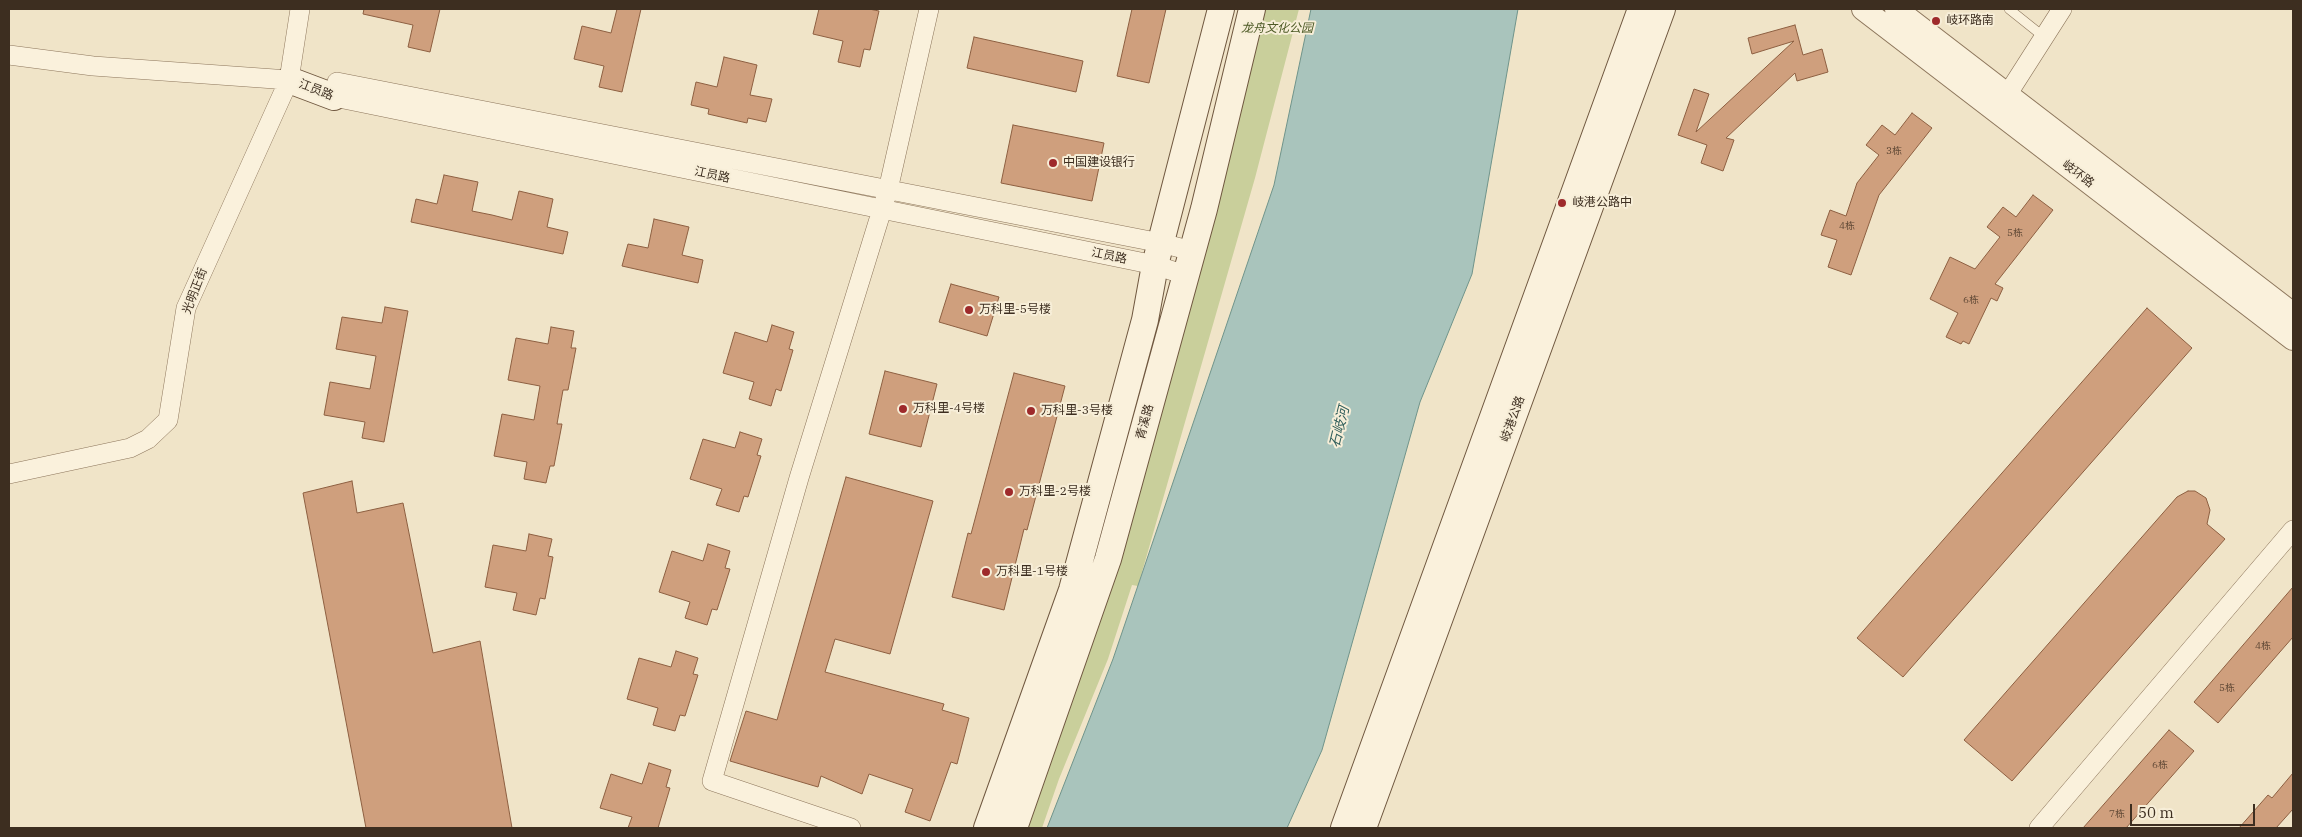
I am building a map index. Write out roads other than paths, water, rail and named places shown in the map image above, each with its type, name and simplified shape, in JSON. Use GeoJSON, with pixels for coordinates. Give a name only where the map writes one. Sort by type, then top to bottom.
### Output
{"type":"FeatureCollection","features":[{"type":"Feature","properties":{"kind":"main road"},"geometry":{"type":"LineString","coordinates":[[987,828],[1072,590],[1145,320],[1158,254],[1221,9]]}},
{"type":"Feature","properties":{"kind":"main road","name":"青溪路"},"geometry":{"type":"LineString","coordinates":[[1014,828],[1108,559],[1204,210],[1252,9]]}},
{"type":"Feature","properties":{"kind":"main road","name":"岐港公路"},"geometry":{"type":"LineString","coordinates":[[1344,828],[1641,9]]}},
{"type":"Feature","properties":{"kind":"main road","name":"岐港公路"},"geometry":{"type":"LineString","coordinates":[[1363,828],[1662,9]]}},
{"type":"Feature","properties":{"kind":"main road","name":"江员路"},"geometry":{"type":"LineString","coordinates":[[289,80],[335,89]]}},
{"type":"Feature","properties":{"kind":"street","name":"光明正街"},"geometry":{"type":"LineString","coordinates":[[9,474],[130,448],[148,438],[168,420],[186,308],[289,80],[300,9]]}},
{"type":"Feature","properties":{"kind":"street"},"geometry":{"type":"LineString","coordinates":[[851,828],[712,780],[798,478],[888,190],[929,9]]}},
{"type":"Feature","properties":{"kind":"street","name":"岐环路"},"geometry":{"type":"LineString","coordinates":[[1863,9],[2002,103],[2293,314]]}},
{"type":"Feature","properties":{"kind":"street","name":"岐环路"},"geometry":{"type":"LineString","coordinates":[[1896,9],[2002,103],[2293,339]]}},
{"type":"Feature","properties":{"kind":"street"},"geometry":{"type":"LineString","coordinates":[[2002,103],[2062,9]]}},
{"type":"Feature","properties":{"kind":"street"},"geometry":{"type":"LineString","coordinates":[[9,55],[93,66],[289,80]]}},
{"type":"Feature","properties":{"kind":"street","name":"江员路"},"geometry":{"type":"LineString","coordinates":[[335,89],[888,190],[1158,254],[1188,263]]}},
{"type":"Feature","properties":{"kind":"street","name":"江员路"},"geometry":{"type":"LineString","coordinates":[[335,89],[882,209],[1158,254]]}},
{"type":"Feature","properties":{"kind":"street"},"geometry":{"type":"LineString","coordinates":[[2039,828],[2293,530]]}},
{"type":"Feature","properties":{"kind":"lane"},"geometry":{"type":"LineString","coordinates":[[2008,9],[2044,37]]}},
{"type":"Feature","properties":{"kind":"water","name":"石岐河"},"geometry":{"type":"Polygon","coordinates":[[[1311,9],[1518,9],[1472,274],[1420,402],[1322,750],[1287,828],[1047,828],[1113,659],[1274,185],[1311,9]]]}},
{"type":"Feature","properties":{"kind":"place","name":"岐环路南"},"geometry":{"type":"Point","coordinates":[1936,21]}},
{"type":"Feature","properties":{"kind":"place","name":"中国建设银行"},"geometry":{"type":"Point","coordinates":[1053,163]}},
{"type":"Feature","properties":{"kind":"place","name":"岐港公路中"},"geometry":{"type":"Point","coordinates":[1562,203]}},
{"type":"Feature","properties":{"kind":"place","name":"万科里-5号楼"},"geometry":{"type":"Point","coordinates":[969,310]}},
{"type":"Feature","properties":{"kind":"place","name":"万科里-4号楼"},"geometry":{"type":"Point","coordinates":[903,409]}},
{"type":"Feature","properties":{"kind":"place","name":"万科里-3号楼"},"geometry":{"type":"Point","coordinates":[1031,411]}},
{"type":"Feature","properties":{"kind":"place","name":"万科里-2号楼"},"geometry":{"type":"Point","coordinates":[1009,492]}},
{"type":"Feature","properties":{"kind":"place","name":"万科里-1号楼"},"geometry":{"type":"Point","coordinates":[986,572]}},
{"type":"Feature","properties":{"kind":"park label","name":"龙舟文化公园"},"geometry":{"type":"Point","coordinates":[1277,29]}}]}
